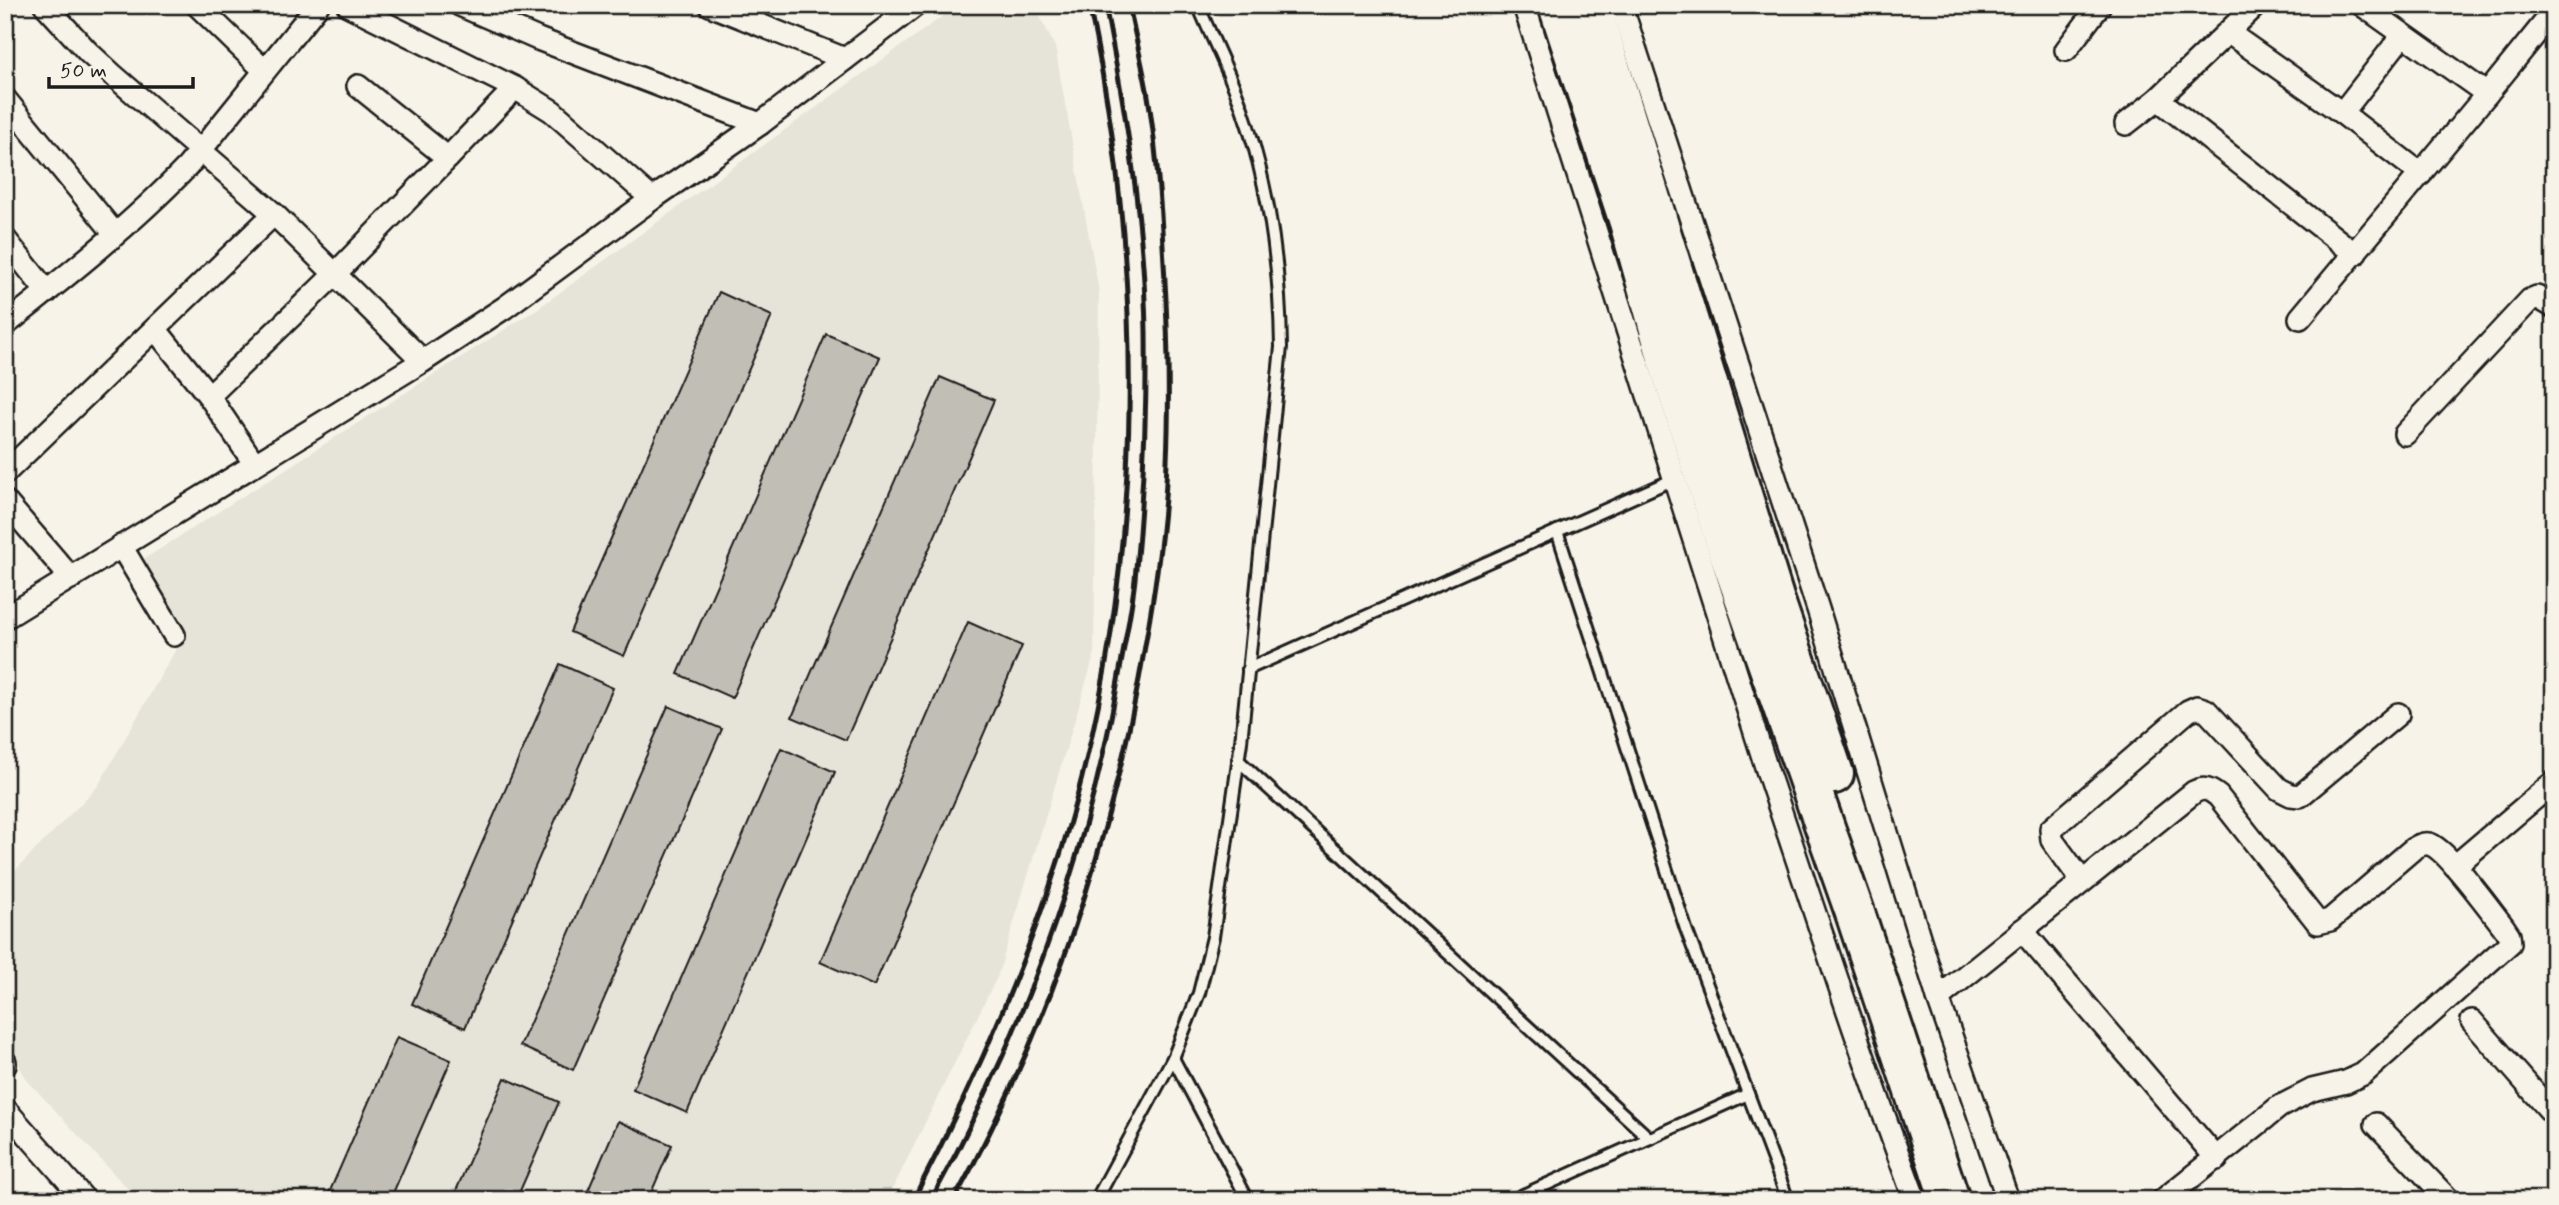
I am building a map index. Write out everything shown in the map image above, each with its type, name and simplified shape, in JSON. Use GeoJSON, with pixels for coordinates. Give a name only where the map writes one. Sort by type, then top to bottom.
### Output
{"type":"FeatureCollection","features":[{"type":"Feature","properties":{"kind":"highway"},"geometry":{"type":"LineString","coordinates":[[1558,5],[1629,222],[1670,368],[1728,551],[1854,910],[1951,1200]]}},
{"type":"Feature","properties":{"kind":"highway"},"geometry":{"type":"LineString","coordinates":[[1591,5],[1775,601],[1949,1122],[1978,1200]]}},
{"type":"Feature","properties":{"kind":"street"},"geometry":{"type":"LineString","coordinates":[[45,5],[113,75],[202,149],[274,214],[422,361]]}},
{"type":"Feature","properties":{"kind":"street"},"geometry":{"type":"LineString","coordinates":[[197,5],[264,71]]}},
{"type":"Feature","properties":{"kind":"street"},"geometry":{"type":"LineString","coordinates":[[5,325],[115,234],[172,182],[202,149],[318,5]]}},
{"type":"Feature","properties":{"kind":"street"},"geometry":{"type":"LineString","coordinates":[[348,5],[515,88],[552,111],[652,200]]}},
{"type":"Feature","properties":{"kind":"street"},"geometry":{"type":"LineString","coordinates":[[460,5],[538,39],[760,124]]}},
{"type":"Feature","properties":{"kind":"street"},"geometry":{"type":"LineString","coordinates":[[710,5],[845,59]]}},
{"type":"Feature","properties":{"kind":"street"},"geometry":{"type":"LineString","coordinates":[[5,618],[504,308],[760,124],[916,5]]}},
{"type":"Feature","properties":{"kind":"street"},"geometry":{"type":"LineString","coordinates":[[1524,5],[1672,480],[1801,872],[1915,1200]]}},
{"type":"Feature","properties":{"kind":"street"},"geometry":{"type":"LineString","coordinates":[[1621,5],[1818,608],[1938,998],[2008,1200]]}},
{"type":"Feature","properties":{"kind":"street"},"geometry":{"type":"LineString","coordinates":[[2066,50],[2101,5]]}},
{"type":"Feature","properties":{"kind":"street"},"geometry":{"type":"LineString","coordinates":[[2126,124],[2158,99],[2256,5]]}},
{"type":"Feature","properties":{"kind":"street"},"geometry":{"type":"LineString","coordinates":[[2362,5],[2487,94]]}},
{"type":"Feature","properties":{"kind":"street"},"geometry":{"type":"LineString","coordinates":[[2300,318],[2554,11]]}},
{"type":"Feature","properties":{"kind":"street"},"geometry":{"type":"LineString","coordinates":[[2229,33],[2342,113],[2421,174]]}},
{"type":"Feature","properties":{"kind":"street"},"geometry":{"type":"LineString","coordinates":[[2342,113],[2402,36]]}},
{"type":"Feature","properties":{"kind":"street"},"geometry":{"type":"LineString","coordinates":[[358,86],[448,158]]}},
{"type":"Feature","properties":{"kind":"street"},"geometry":{"type":"LineString","coordinates":[[209,396],[335,274],[515,88]]}},
{"type":"Feature","properties":{"kind":"street"},"geometry":{"type":"LineString","coordinates":[[5,99],[115,234]]}},
{"type":"Feature","properties":{"kind":"street"},"geometry":{"type":"LineString","coordinates":[[2158,99],[2355,254]]}},
{"type":"Feature","properties":{"kind":"street"},"geometry":{"type":"LineString","coordinates":[[5,473],[274,214]]}},
{"type":"Feature","properties":{"kind":"street"},"geometry":{"type":"LineString","coordinates":[[5,239],[47,292]]}},
{"type":"Feature","properties":{"kind":"street"},"geometry":{"type":"LineString","coordinates":[[2405,434],[2530,300],[2537,298],[2554,307]]}},
{"type":"Feature","properties":{"kind":"street"},"geometry":{"type":"LineString","coordinates":[[156,330],[209,396],[254,463]]}},
{"type":"Feature","properties":{"kind":"street"},"geometry":{"type":"LineString","coordinates":[[5,501],[71,578]]}},
{"type":"Feature","properties":{"kind":"street"},"geometry":{"type":"LineString","coordinates":[[121,546],[174,635]]}},
{"type":"Feature","properties":{"kind":"street"},"geometry":{"type":"LineString","coordinates":[[2082,881],[2052,840],[2051,829],[2188,711],[2197,707],[2206,710],[2280,789],[2300,796],[2399,713]]}},
{"type":"Feature","properties":{"kind":"street"},"geometry":{"type":"LineString","coordinates":[[2455,866],[2554,782]]}},
{"type":"Feature","properties":{"kind":"street"},"geometry":{"type":"LineString","coordinates":[[1938,998],[2202,788],[2211,790],[2218,796],[2318,923],[2330,920],[2421,845],[2430,844],[2455,866],[2503,926],[2509,935],[2510,943],[2363,1074],[2346,1082],[2312,1090],[2278,1107],[2164,1200]]}},
{"type":"Feature","properties":{"kind":"street"},"geometry":{"type":"LineString","coordinates":[[2022,930],[2217,1158]]}},
{"type":"Feature","properties":{"kind":"street"},"geometry":{"type":"LineString","coordinates":[[2472,1021],[2554,1115]]}},
{"type":"Feature","properties":{"kind":"street"},"geometry":{"type":"LineString","coordinates":[[5,1109],[85,1200]]}},
{"type":"Feature","properties":{"kind":"street"},"geometry":{"type":"LineString","coordinates":[[2376,1124],[2449,1200]]}},
{"type":"Feature","properties":{"kind":"lane"},"geometry":{"type":"LineString","coordinates":[[1096,1200],[1173,1058],[1199,993],[1213,937],[1238,760],[1281,347],[1281,311],[1274,237],[1257,155],[1243,112],[1198,5]]}},
{"type":"Feature","properties":{"kind":"lane"},"geometry":{"type":"LineString","coordinates":[[1248,668],[1672,480]]}},
{"type":"Feature","properties":{"kind":"lane"},"geometry":{"type":"LineString","coordinates":[[1557,531],[1686,929],[1788,1200]]}},
{"type":"Feature","properties":{"kind":"lane"},"geometry":{"type":"LineString","coordinates":[[1238,760],[1649,1138]]}},
{"type":"Feature","properties":{"kind":"lane"},"geometry":{"type":"LineString","coordinates":[[1173,1058],[1248,1200]]}},
{"type":"Feature","properties":{"kind":"lane"},"geometry":{"type":"LineString","coordinates":[[1512,1200],[1748,1094]]}},
{"type":"Feature","properties":{"kind":"shaded area"},"geometry":{"type":"Polygon","coordinates":[[[958,5],[1034,5],[1055,47],[1099,292],[1094,656],[998,975],[887,1200],[138,1200],[27,1080],[5,1040],[5,881],[98,786],[180,642],[141,561],[537,309],[958,5]]]}},
{"type":"Feature","properties":{"kind":"building"},"geometry":{"type":"Polygon","coordinates":[[[719,292],[772,316],[624,656],[570,632],[719,292]]]}},
{"type":"Feature","properties":{"kind":"building"},"geometry":{"type":"Polygon","coordinates":[[[826,334],[880,357],[732,698],[678,674],[826,334]]]}},
{"type":"Feature","properties":{"kind":"building"},"geometry":{"type":"Polygon","coordinates":[[[940,377],[994,400],[846,740],[792,717],[940,377]]]}},
{"type":"Feature","properties":{"kind":"building"},"geometry":{"type":"Polygon","coordinates":[[[968,622],[1022,646],[874,986],[820,962],[968,622]]]}},
{"type":"Feature","properties":{"kind":"building"},"geometry":{"type":"Polygon","coordinates":[[[560,664],[613,688],[465,1028],[412,1004],[560,664]]]}},
{"type":"Feature","properties":{"kind":"building"},"geometry":{"type":"Polygon","coordinates":[[[668,706],[722,729],[573,1070],[520,1046],[668,706]]]}},
{"type":"Feature","properties":{"kind":"building"},"geometry":{"type":"Polygon","coordinates":[[[781,748],[835,772],[687,1113],[633,1089],[781,748]]]}},
{"type":"Feature","properties":{"kind":"building"},"geometry":{"type":"Polygon","coordinates":[[[397,1037],[451,1060],[390,1200],[326,1200],[397,1037]]]}},
{"type":"Feature","properties":{"kind":"building"},"geometry":{"type":"Polygon","coordinates":[[[505,1078],[559,1102],[516,1200],[452,1200],[505,1078]]]}},
{"type":"Feature","properties":{"kind":"building"},"geometry":{"type":"Polygon","coordinates":[[[618,1121],[672,1145],[648,1200],[584,1200],[618,1121]]]}},
{"type":"Feature","properties":{"kind":"railway"},"geometry":{"type":"LineString","coordinates":[[913,1200],[995,1029],[1046,897],[1089,749],[1109,644],[1122,538],[1129,430],[1128,323],[1121,216],[1108,110],[1089,5]]}},
{"type":"Feature","properties":{"kind":"railway"},"geometry":{"type":"LineString","coordinates":[[931,1200],[965,1137],[995,1072],[1024,1007],[1049,940],[1091,804],[1132,600],[1144,455],[1145,290],[1133,167],[1105,5]]}},
{"type":"Feature","properties":{"kind":"railway"},"geometry":{"type":"LineString","coordinates":[[954,1200],[1020,1068],[1073,931],[1115,790],[1145,646],[1156,577],[1168,436],[1165,288],[1154,137],[1129,5]]}}]}
